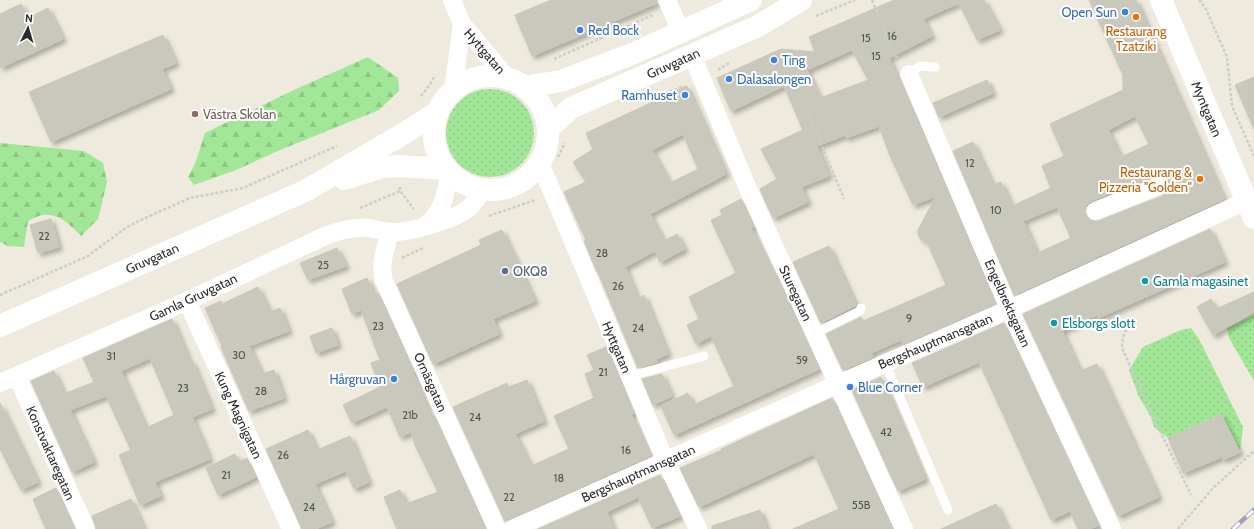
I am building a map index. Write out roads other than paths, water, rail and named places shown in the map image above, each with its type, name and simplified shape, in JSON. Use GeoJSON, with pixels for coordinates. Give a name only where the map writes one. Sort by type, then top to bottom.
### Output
{"type":"FeatureCollection","features":[{"type":"Feature","properties":{"kind":"main road","name":"Gruvgatan"},"geometry":{"type":"LineString","coordinates":[[516,83],[561,81],[632,54],[751,0]]}},
{"type":"Feature","properties":{"kind":"main road","name":"Myntgatan"},"geometry":{"type":"LineString","coordinates":[[1161,0],[1250,209]]}},
{"type":"Feature","properties":{"kind":"main road","name":"Gruvgatan"},"geometry":{"type":"LineString","coordinates":[[557,134],[570,108],[758,26],[807,8]]}},
{"type":"Feature","properties":{"kind":"main road"},"geometry":{"type":"LineString","coordinates":[[485,76],[497,76],[516,83],[541,105],[557,134],[548,141],[545,152],[549,161],[525,179],[505,189],[483,190],[462,182],[448,171],[437,151],[435,142],[434,132],[438,112],[444,101],[453,91],[463,84],[485,76]]}},
{"type":"Feature","properties":{"kind":"main road","name":"Gruvgatan"},"geometry":{"type":"LineString","coordinates":[[0,326],[305,191],[438,112]]}},
{"type":"Feature","properties":{"kind":"main road","name":"Gruvgatan"},"geometry":{"type":"LineString","coordinates":[[305,191],[382,167],[400,166],[448,171]]}},
{"type":"Feature","properties":{"kind":"street","name":"Hyttgatan"},"geometry":{"type":"LineString","coordinates":[[452,0],[462,24],[516,83]]}},
{"type":"Feature","properties":{"kind":"street"},"geometry":{"type":"LineString","coordinates":[[669,4],[681,32]]}},
{"type":"Feature","properties":{"kind":"street","name":"Hyttgatan"},"geometry":{"type":"LineString","coordinates":[[453,91],[462,24]]}},
{"type":"Feature","properties":{"kind":"street","name":"Sturegatan"},"geometry":{"type":"LineString","coordinates":[[692,55],[749,191],[904,529]]}},
{"type":"Feature","properties":{"kind":"street","name":"Engelbrektsgatan"},"geometry":{"type":"LineString","coordinates":[[909,74],[939,130],[1009,309],[1112,529]]}},
{"type":"Feature","properties":{"kind":"street","name":"Hyttgatan"},"geometry":{"type":"LineString","coordinates":[[549,161],[552,194],[665,460],[698,529]]}},
{"type":"Feature","properties":{"kind":"street"},"geometry":{"type":"LineString","coordinates":[[426,225],[436,217],[440,209],[448,171]]}},
{"type":"Feature","properties":{"kind":"street"},"geometry":{"type":"LineString","coordinates":[[1095,211],[1158,186]]}},
{"type":"Feature","properties":{"kind":"street","name":"Gamla Gruvgatan"},"geometry":{"type":"LineString","coordinates":[[0,383],[187,301],[274,259],[343,229],[369,228],[390,232],[402,232],[452,218],[469,208],[483,190]]}},
{"type":"Feature","properties":{"kind":"street","name":"Bergshauptmansgatan"},"geometry":{"type":"LineString","coordinates":[[512,529],[1009,309],[1250,209]]}},
{"type":"Feature","properties":{"kind":"street","name":"Ornäsgatan"},"geometry":{"type":"LineString","coordinates":[[390,232],[383,258],[382,274],[384,281],[497,529]]}},
{"type":"Feature","properties":{"kind":"street","name":"Kung Magnigatan"},"geometry":{"type":"LineString","coordinates":[[187,301],[291,529]]}},
{"type":"Feature","properties":{"kind":"street","name":"Konstvaktaregatan"},"geometry":{"type":"LineString","coordinates":[[17,376],[86,529]]}},
{"type":"Feature","properties":{"kind":"lane"},"geometry":{"type":"LineString","coordinates":[[909,74],[920,66],[935,68]]}},
{"type":"Feature","properties":{"kind":"lane"},"geometry":{"type":"LineString","coordinates":[[814,333],[860,311],[861,308]]}},
{"type":"Feature","properties":{"kind":"lane"},"geometry":{"type":"LineString","coordinates":[[630,376],[704,356]]}},
{"type":"Feature","properties":{"kind":"lane"},"geometry":{"type":"LineString","coordinates":[[885,363],[948,510]]}},
{"type":"Feature","properties":{"kind":"railway"},"geometry":{"type":"LineString","coordinates":[[1233,529],[1254,510]]}},
{"type":"Feature","properties":{"kind":"place","name":"Open Sun"},"geometry":{"type":"Point","coordinates":[1125,12]}},
{"type":"Feature","properties":{"kind":"place","name":"Restaurang Tzatziki"},"geometry":{"type":"Point","coordinates":[1136,17]}},
{"type":"Feature","properties":{"kind":"place","name":"Red Bock"},"geometry":{"type":"Point","coordinates":[580,30]}},
{"type":"Feature","properties":{"kind":"place","name":"Ting"},"geometry":{"type":"Point","coordinates":[774,60]}},
{"type":"Feature","properties":{"kind":"place","name":"Dalasalongen"},"geometry":{"type":"Point","coordinates":[729,79]}},
{"type":"Feature","properties":{"kind":"place","name":"Ramhuset"},"geometry":{"type":"Point","coordinates":[685,95]}},
{"type":"Feature","properties":{"kind":"place","name":"Västra Skolan"},"geometry":{"type":"Point","coordinates":[195,114]}},
{"type":"Feature","properties":{"kind":"place","name":"Restaurang & Pizzeria \"Golden\""},"geometry":{"type":"Point","coordinates":[1200,179]}},
{"type":"Feature","properties":{"kind":"place","name":"OKQ8"},"geometry":{"type":"Point","coordinates":[505,271]}},
{"type":"Feature","properties":{"kind":"place","name":"Gamla magasinet"},"geometry":{"type":"Point","coordinates":[1145,281]}},
{"type":"Feature","properties":{"kind":"place","name":"Elsborgs slott"},"geometry":{"type":"Point","coordinates":[1054,323]}},
{"type":"Feature","properties":{"kind":"place","name":"Hårgruvan"},"geometry":{"type":"Point","coordinates":[394,379]}},
{"type":"Feature","properties":{"kind":"place","name":"Blue Corner"},"geometry":{"type":"Point","coordinates":[850,387]}}]}
